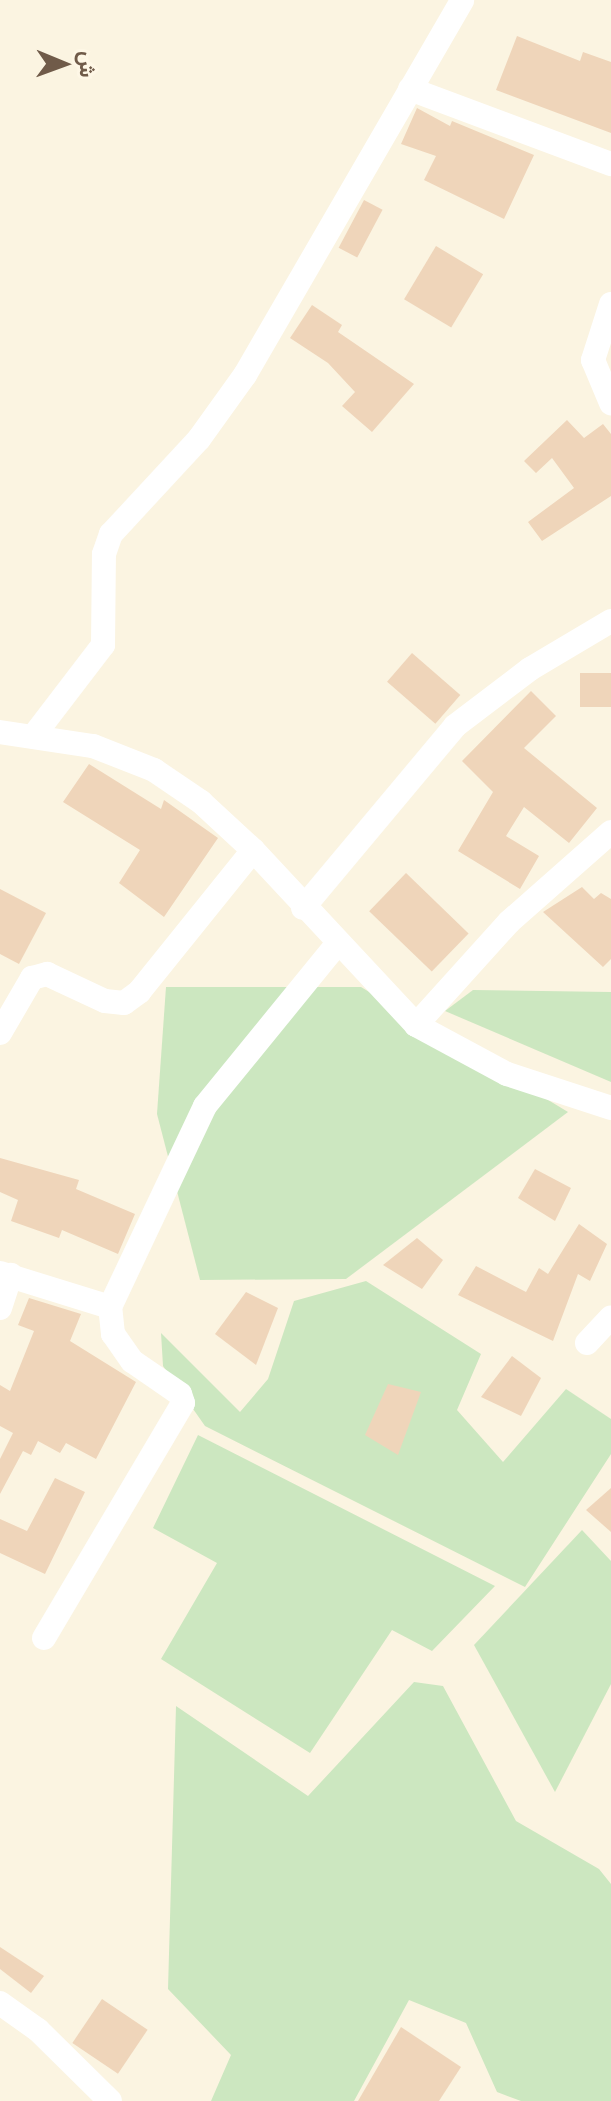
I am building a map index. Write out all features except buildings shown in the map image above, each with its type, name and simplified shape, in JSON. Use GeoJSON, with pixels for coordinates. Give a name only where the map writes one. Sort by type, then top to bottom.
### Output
{"type":"FeatureCollection","features":[{"type":"Feature","properties":{"kind":"street"},"geometry":{"type":"LineString","coordinates":[[35,734],[103,645],[104,554],[111,534],[199,439],[245,375],[462,0]]}},
{"type":"Feature","properties":{"kind":"street"},"geometry":{"type":"LineString","coordinates":[[410,89],[611,164]]}},
{"type":"Feature","properties":{"kind":"street"},"geometry":{"type":"LineString","coordinates":[[611,304],[593,360],[611,403]]}},
{"type":"Feature","properties":{"kind":"street"},"geometry":{"type":"LineString","coordinates":[[303,908],[455,726],[530,669],[611,621]]}},
{"type":"Feature","properties":{"kind":"street"},"geometry":{"type":"LineString","coordinates":[[0,732],[35,734],[93,746],[154,770],[201,802],[253,850],[303,908],[416,1025],[507,1074],[611,1108]]}},
{"type":"Feature","properties":{"kind":"street"},"geometry":{"type":"LineString","coordinates":[[416,1025],[509,922],[611,832]]}},
{"type":"Feature","properties":{"kind":"street"},"geometry":{"type":"LineString","coordinates":[[0,1033],[32,978],[47,974],[105,1001],[124,1003],[139,992],[253,850]]}},
{"type":"Feature","properties":{"kind":"street"},"geometry":{"type":"LineString","coordinates":[[44,1638],[183,1403],[132,1361],[113,1334],[110,1307],[205,1106],[337,944]]}},
{"type":"Feature","properties":{"kind":"street"},"geometry":{"type":"LineString","coordinates":[[0,1308],[6,1274],[110,1307]]}},
{"type":"Feature","properties":{"kind":"street"},"geometry":{"type":"LineString","coordinates":[[587,1343],[611,1317]]}},
{"type":"Feature","properties":{"kind":"street"},"geometry":{"type":"LineString","coordinates":[[0,2003],[38,2030],[110,2101]]}},
{"type":"Feature","properties":{"kind":"green space"},"geometry":{"type":"Polygon","coordinates":[[[166,987],[361,987],[568,1112],[346,1279],[200,1280],[157,1114],[166,987]]]}},
{"type":"Feature","properties":{"kind":"green space"},"geometry":{"type":"Polygon","coordinates":[[[473,990],[611,992],[611,1082],[445,1011],[473,990]]]}},
{"type":"Feature","properties":{"kind":"green space"},"geometry":{"type":"Polygon","coordinates":[[[366,1281],[481,1354],[457,1410],[503,1462],[566,1389],[611,1419],[611,1454],[525,1587],[205,1426],[163,1366],[161,1333],[240,1412],[268,1379],[294,1301],[366,1281]]]}},
{"type":"Feature","properties":{"kind":"green space"},"geometry":{"type":"Polygon","coordinates":[[[198,1435],[495,1586],[432,1651],[392,1630],[310,1753],[161,1659],[217,1563],[153,1528],[198,1435]]]}},
{"type":"Feature","properties":{"kind":"green space"},"geometry":{"type":"Polygon","coordinates":[[[582,1530],[611,1561],[611,1684],[555,1792],[474,1645],[582,1530]]]}},
{"type":"Feature","properties":{"kind":"green space"},"geometry":{"type":"Polygon","coordinates":[[[414,1682],[443,1686],[516,1821],[599,1869],[611,1884],[611,2101],[521,2101],[497,2092],[466,2023],[409,2000],[354,2101],[211,2101],[231,2055],[168,1989],[176,1706],[308,1796],[414,1682]]]}}]}
